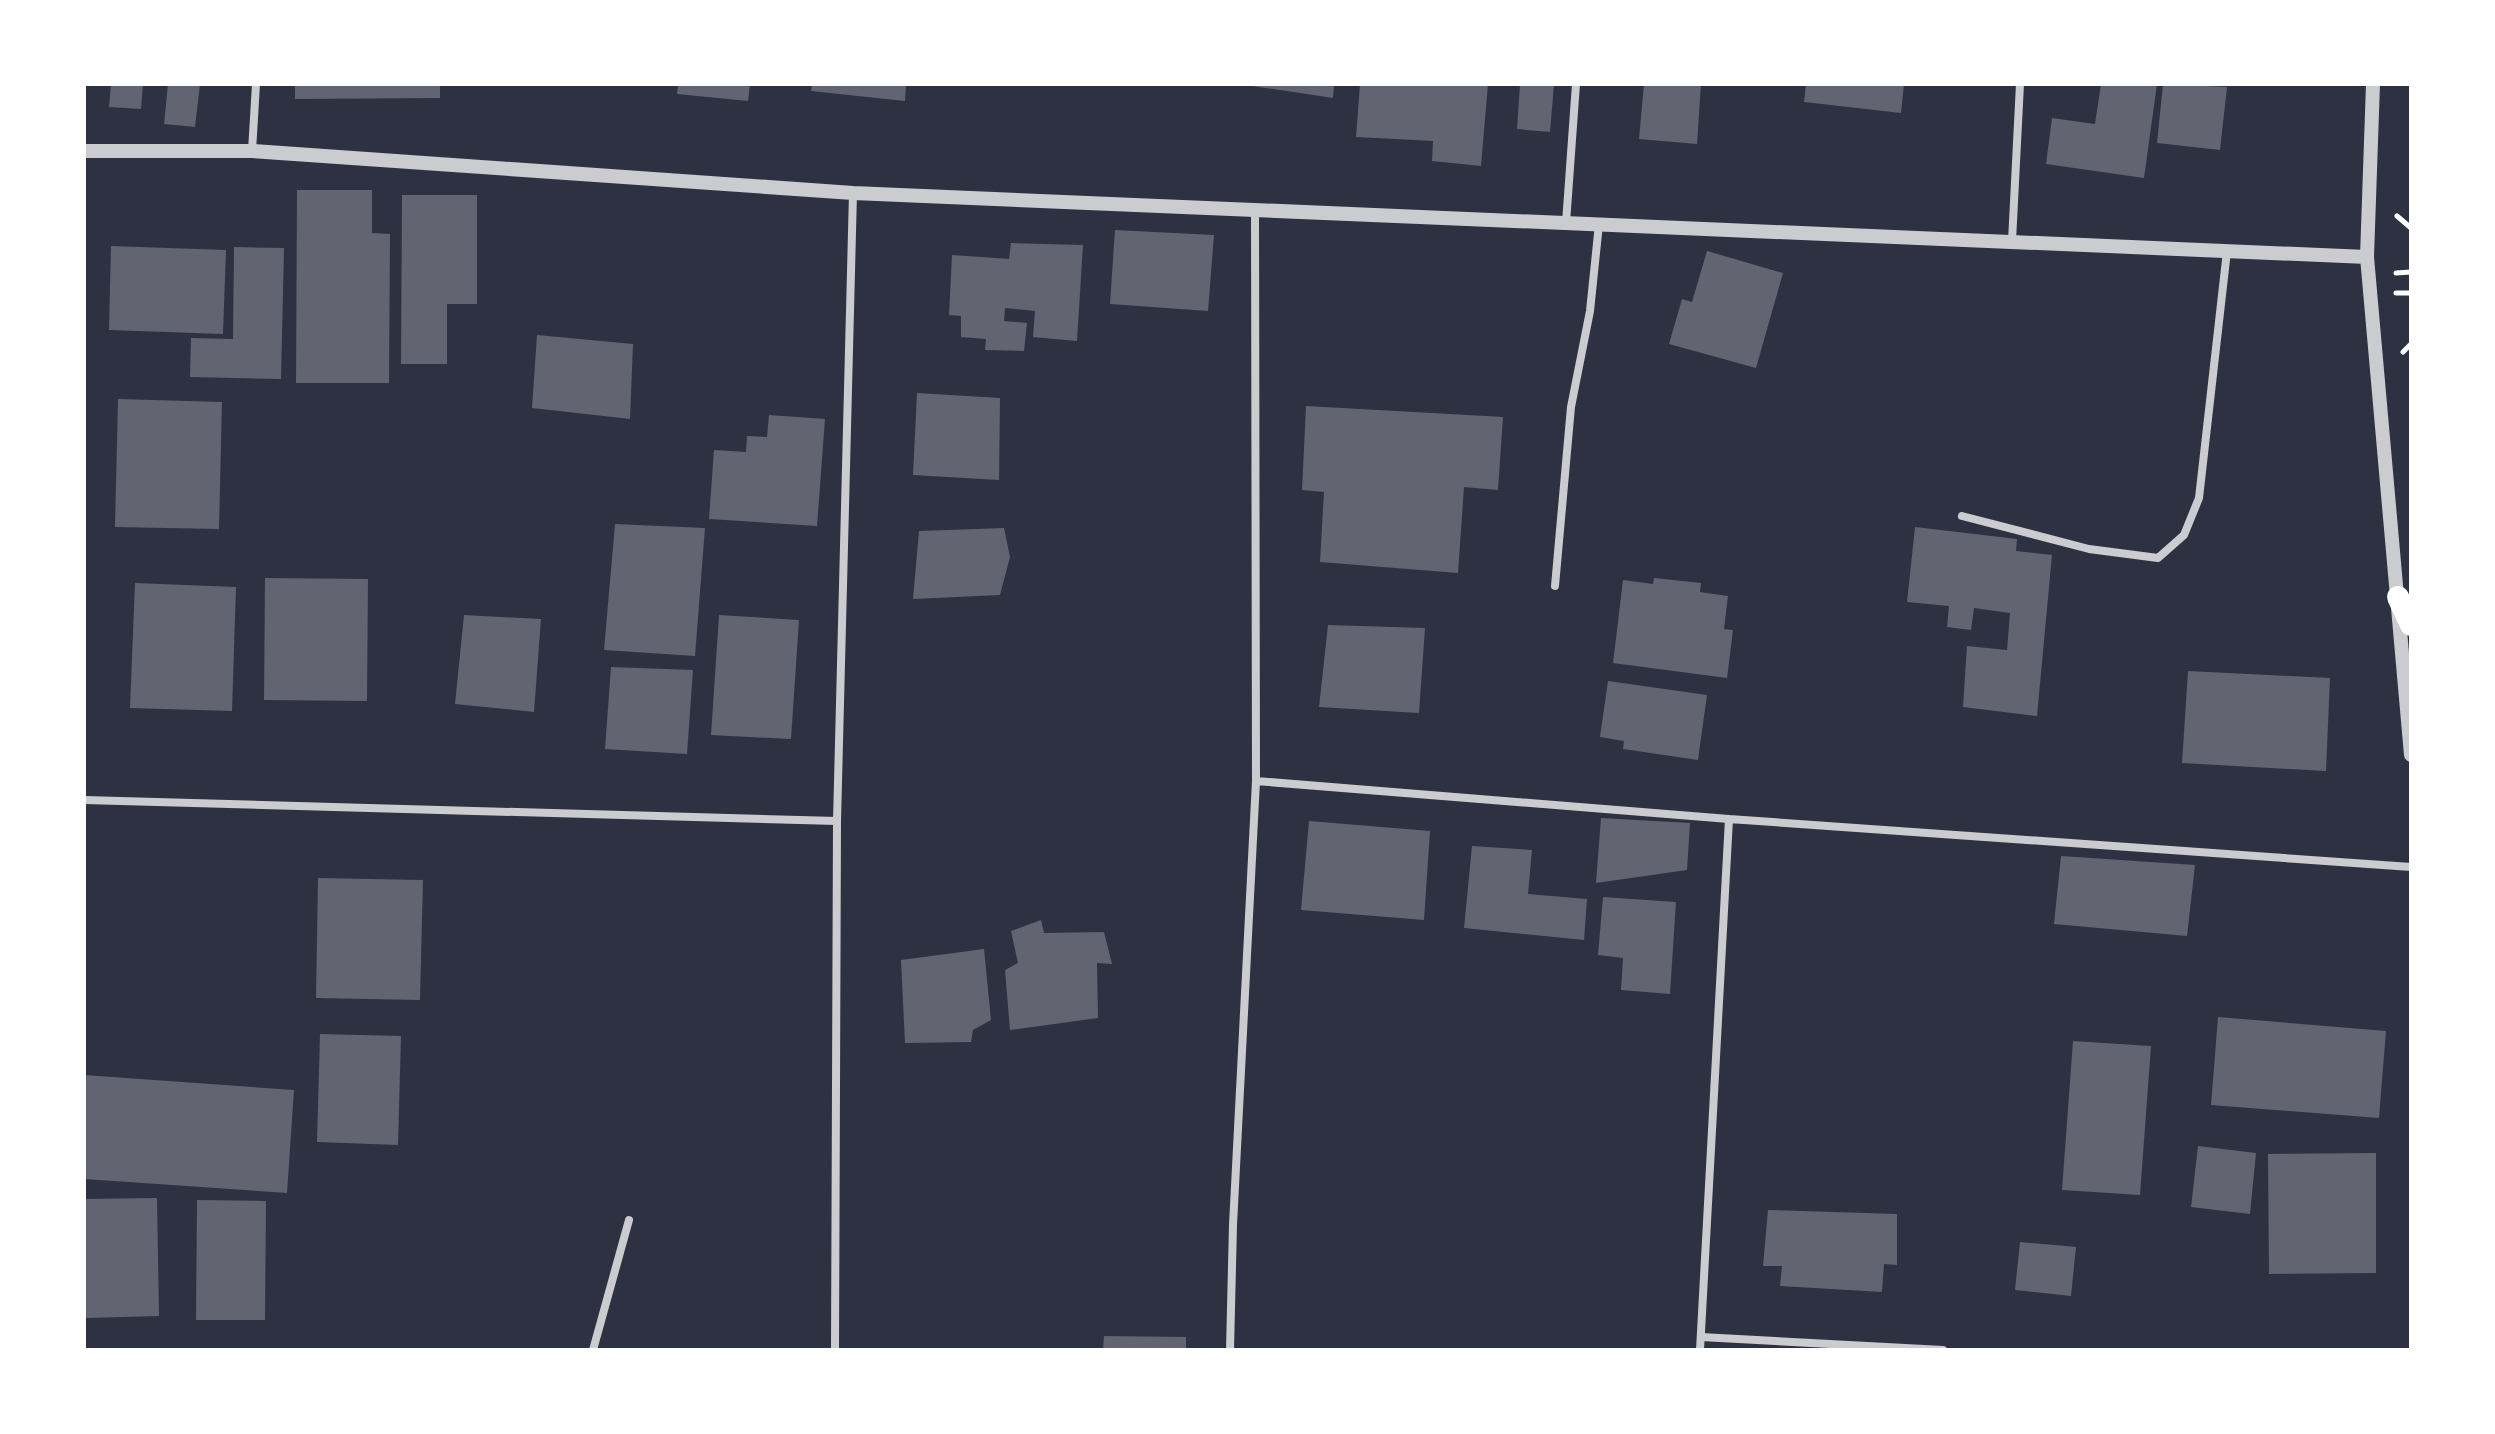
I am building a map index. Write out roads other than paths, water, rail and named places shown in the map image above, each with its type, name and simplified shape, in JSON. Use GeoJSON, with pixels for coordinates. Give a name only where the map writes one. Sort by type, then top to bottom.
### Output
{"type":"FeatureCollection","features":[{"type":"Feature","properties":{"kind":"highway"},"geometry":{"type":"LineString","coordinates":[[2398,597],[2411,625]]}},
{"type":"Feature","properties":{"kind":"street"},"geometry":{"type":"LineString","coordinates":[[252,151],[256,84]]}},
{"type":"Feature","properties":{"kind":"street"},"geometry":{"type":"LineString","coordinates":[[1566,223],[1576,84]]}},
{"type":"Feature","properties":{"kind":"street"},"geometry":{"type":"LineString","coordinates":[[2012,241],[2020,84]]}},
{"type":"Feature","properties":{"kind":"street"},"geometry":{"type":"LineString","coordinates":[[2373,84],[2367,257],[2411,755]]}},
{"type":"Feature","properties":{"kind":"street"},"geometry":{"type":"LineString","coordinates":[[84,151],[252,151],[853,193],[2367,257]]}},
{"type":"Feature","properties":{"kind":"street"},"geometry":{"type":"LineString","coordinates":[[835,1350],[837,821],[853,193]]}},
{"type":"Feature","properties":{"kind":"street"},"geometry":{"type":"LineString","coordinates":[[1230,1350],[1233,1225],[1256,781],[1255,210]]}},
{"type":"Feature","properties":{"kind":"street"},"geometry":{"type":"LineString","coordinates":[[1555,586],[1571,407],[1590,311],[1599,224]]}},
{"type":"Feature","properties":{"kind":"street"},"geometry":{"type":"LineString","coordinates":[[1962,516],[2089,549],[2158,558],[2184,535],[2199,498],[2227,251]]}},
{"type":"Feature","properties":{"kind":"street"},"geometry":{"type":"LineString","coordinates":[[1256,781],[1729,819],[2411,867]]}},
{"type":"Feature","properties":{"kind":"street"},"geometry":{"type":"LineString","coordinates":[[84,800],[837,821]]}},
{"type":"Feature","properties":{"kind":"street"},"geometry":{"type":"LineString","coordinates":[[1700,1350],[1729,819]]}},
{"type":"Feature","properties":{"kind":"street"},"geometry":{"type":"LineString","coordinates":[[593,1350],[629,1220]]}},
{"type":"Feature","properties":{"kind":"street"},"geometry":{"type":"LineString","coordinates":[[1701,1337],[1943,1350]]}}]}
